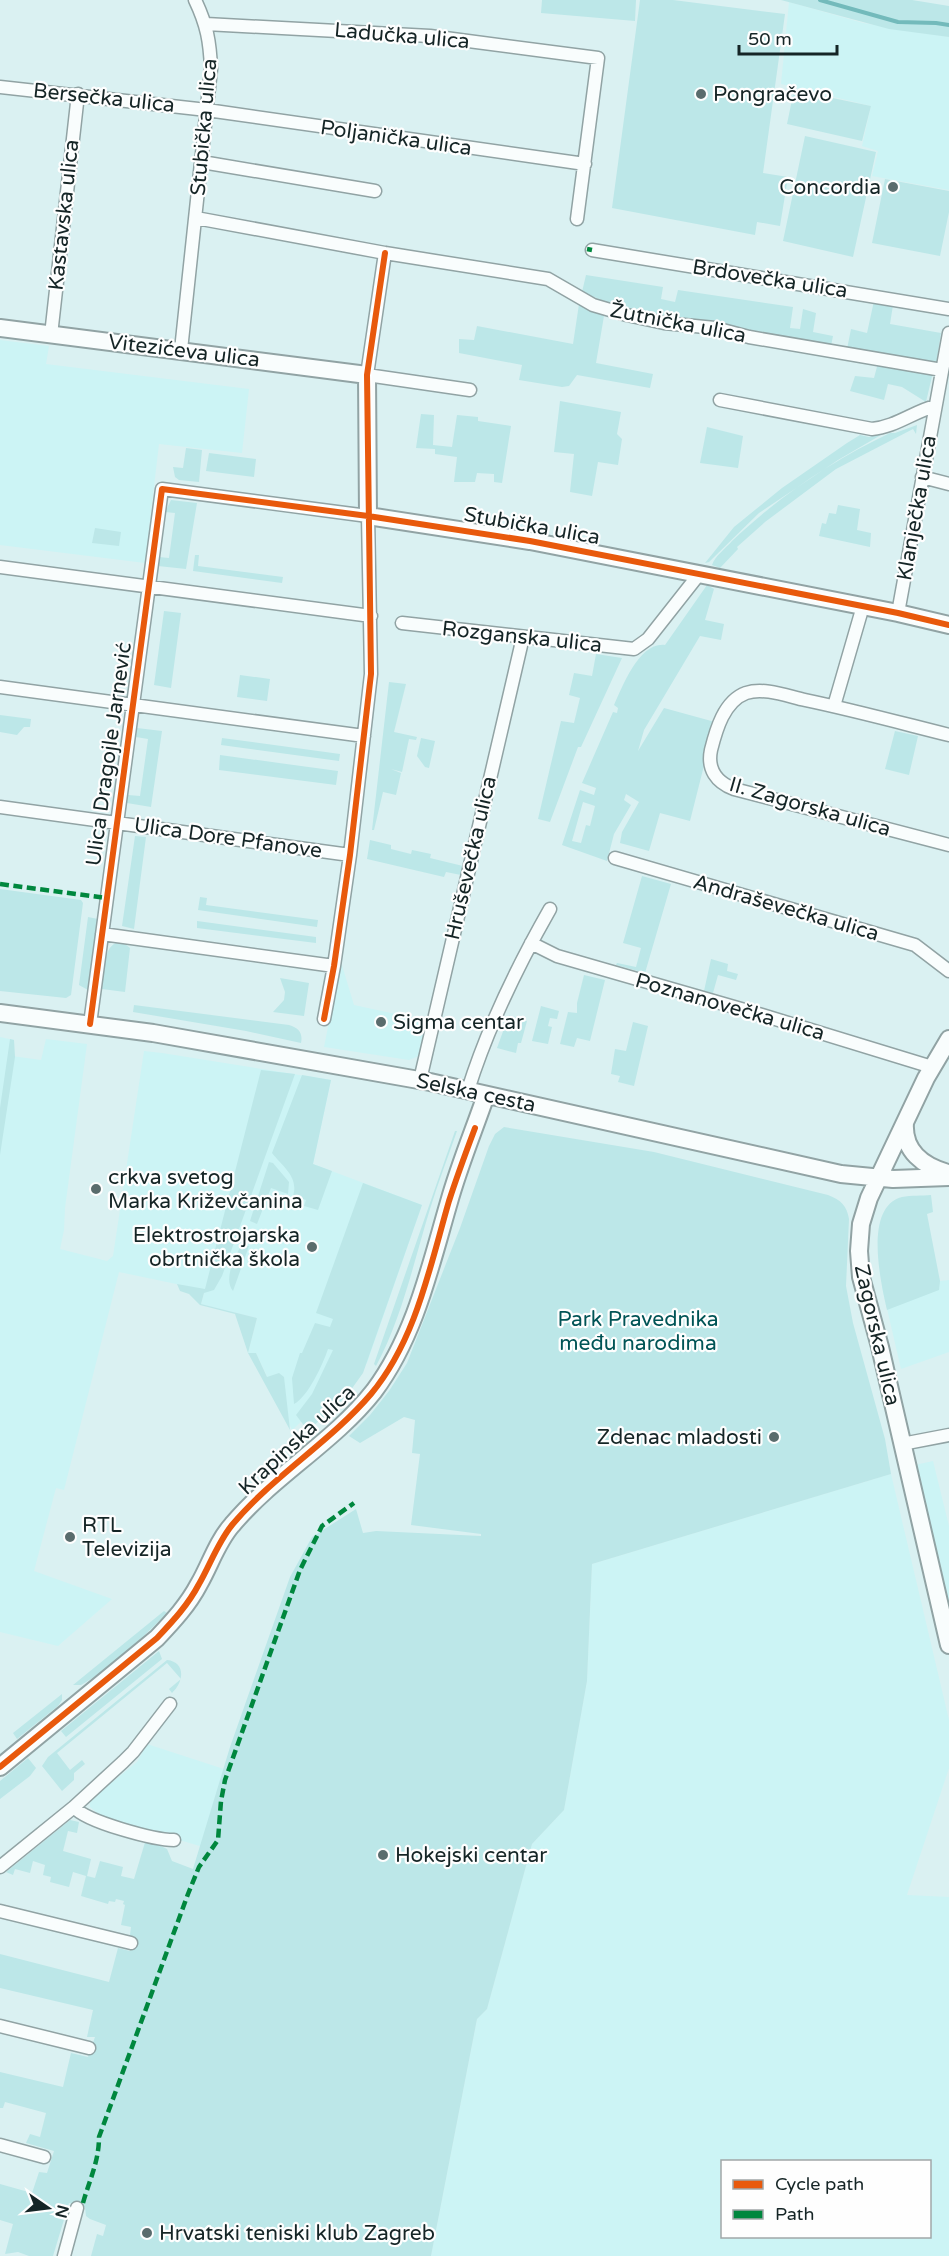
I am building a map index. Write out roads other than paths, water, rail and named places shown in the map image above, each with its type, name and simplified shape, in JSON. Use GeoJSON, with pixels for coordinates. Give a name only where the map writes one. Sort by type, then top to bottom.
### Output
{"type":"FeatureCollection","features":[{"type":"Feature","properties":{"kind":"street","name":"Stubička ulica"},"geometry":{"type":"LineString","coordinates":[[195,0],[206,24],[211,66],[196,218],[385,253]]}},
{"type":"Feature","properties":{"kind":"street","name":"Ladučka ulica"},"geometry":{"type":"LineString","coordinates":[[206,24],[430,36],[598,58],[585,164]]}},
{"type":"Feature","properties":{"kind":"street","name":"Bersečka ulica"},"geometry":{"type":"LineString","coordinates":[[0,87],[207,110]]}},
{"type":"Feature","properties":{"kind":"street","name":"Kastavska ulica"},"geometry":{"type":"LineString","coordinates":[[51,335],[78,94]]}},
{"type":"Feature","properties":{"kind":"street","name":"Poljanička ulica"},"geometry":{"type":"LineString","coordinates":[[207,110],[585,164]]}},
{"type":"Feature","properties":{"kind":"street"},"geometry":{"type":"LineString","coordinates":[[202,162],[375,191]]}},
{"type":"Feature","properties":{"kind":"street"},"geometry":{"type":"LineString","coordinates":[[578,219],[585,164]]}},
{"type":"Feature","properties":{"kind":"street"},"geometry":{"type":"LineString","coordinates":[[181,350],[196,218]]}},
{"type":"Feature","properties":{"kind":"street","name":"Brdovečka ulica"},"geometry":{"type":"LineString","coordinates":[[592,250],[949,309]]}},
{"type":"Feature","properties":{"kind":"street"},"geometry":{"type":"LineString","coordinates":[[324,1019],[350,855],[371,674],[367,375],[385,253]]}},
{"type":"Feature","properties":{"kind":"street","name":"Žutnička ulica"},"geometry":{"type":"LineString","coordinates":[[385,253],[548,279],[593,305],[664,323],[715,328],[748,337],[942,370]]}},
{"type":"Feature","properties":{"kind":"street","name":"Vitezićeva ulica"},"geometry":{"type":"LineString","coordinates":[[0,328],[367,375]]}},
{"type":"Feature","properties":{"kind":"street","name":"Klanječka ulica"},"geometry":{"type":"LineString","coordinates":[[898,612],[949,333]]}},
{"type":"Feature","properties":{"kind":"street"},"geometry":{"type":"LineString","coordinates":[[367,375],[470,390]]}},
{"type":"Feature","properties":{"kind":"street"},"geometry":{"type":"LineString","coordinates":[[720,400],[872,429],[891,425],[921,410],[935,406]]}},
{"type":"Feature","properties":{"kind":"street"},"geometry":{"type":"LineString","coordinates":[[922,477],[949,484]]}},
{"type":"Feature","properties":{"kind":"street","name":"Ulica Dragojle Jarnević"},"geometry":{"type":"LineString","coordinates":[[90,1024],[162,489],[368,516]]}},
{"type":"Feature","properties":{"kind":"street","name":"Stubička ulica"},"geometry":{"type":"LineString","coordinates":[[368,516],[530,541],[898,612],[949,625]]}},
{"type":"Feature","properties":{"kind":"street"},"geometry":{"type":"LineString","coordinates":[[0,567],[371,616]]}},
{"type":"Feature","properties":{"kind":"street","name":"Rozganska ulica"},"geometry":{"type":"LineString","coordinates":[[402,623],[634,649],[641,645],[700,573]]}},
{"type":"Feature","properties":{"kind":"street"},"geometry":{"type":"LineString","coordinates":[[834,706],[863,606]]}},
{"type":"Feature","properties":{"kind":"street","name":"Hruševečka ulica"},"geometry":{"type":"LineString","coordinates":[[420,1080],[523,637]]}},
{"type":"Feature","properties":{"kind":"street"},"geometry":{"type":"LineString","coordinates":[[0,687],[364,736]]}},
{"type":"Feature","properties":{"kind":"street","name":"II. Zagorska ulica"},"geometry":{"type":"LineString","coordinates":[[949,735],[767,692],[744,694],[731,704],[720,722],[711,752],[710,765],[713,773],[723,785],[734,789],[949,845]]}},
{"type":"Feature","properties":{"kind":"street","name":"Ulica Dore Pfanove"},"geometry":{"type":"LineString","coordinates":[[0,807],[350,855]]}},
{"type":"Feature","properties":{"kind":"street","name":"Andraševečka ulica"},"geometry":{"type":"LineString","coordinates":[[615,858],[915,945],[949,971]]}},
{"type":"Feature","properties":{"kind":"street"},"geometry":{"type":"LineString","coordinates":[[468,1090],[504,996],[550,909]]}},
{"type":"Feature","properties":{"kind":"street"},"geometry":{"type":"LineString","coordinates":[[102,934],[334,966]]}},
{"type":"Feature","properties":{"kind":"street","name":"Poznanovečka ulica"},"geometry":{"type":"LineString","coordinates":[[531,943],[557,956],[932,1067]]}},
{"type":"Feature","properties":{"kind":"street","name":"Selska cesta"},"geometry":{"type":"LineString","coordinates":[[0,1012],[260,1051],[420,1080],[855,1177],[949,1175]]}},
{"type":"Feature","properties":{"kind":"street","name":"Zagorska ulica"},"geometry":{"type":"LineString","coordinates":[[949,1040],[932,1067],[878,1178],[862,1217],[859,1259],[861,1277],[949,1645]]}},
{"type":"Feature","properties":{"kind":"street","name":"Krapinska ulica"},"geometry":{"type":"LineString","coordinates":[[0,1767],[157,1638],[180,1615],[235,1521],[372,1393],[405,1340],[435,1255],[450,1200],[486,1095]]}},
{"type":"Feature","properties":{"kind":"street"},"geometry":{"type":"LineString","coordinates":[[906,1119],[906,1141],[916,1156],[932,1168],[949,1175]]}},
{"type":"Feature","properties":{"kind":"street"},"geometry":{"type":"LineString","coordinates":[[902,1444],[949,1435]]}},
{"type":"Feature","properties":{"kind":"street"},"geometry":{"type":"LineString","coordinates":[[0,1867],[74,1807],[134,1752],[170,1704]]}},
{"type":"Feature","properties":{"kind":"street"},"geometry":{"type":"LineString","coordinates":[[74,1807],[94,1820],[174,1840]]}},
{"type":"Feature","properties":{"kind":"street"},"geometry":{"type":"LineString","coordinates":[[0,1911],[131,1943]]}},
{"type":"Feature","properties":{"kind":"street"},"geometry":{"type":"LineString","coordinates":[[0,2026],[88,2048]]}},
{"type":"Feature","properties":{"kind":"street"},"geometry":{"type":"LineString","coordinates":[[0,2145],[44,2157]]}},
{"type":"Feature","properties":{"kind":"street"},"geometry":{"type":"LineString","coordinates":[[64,2256],[77,2208]]}},
{"type":"Feature","properties":{"kind":"waterway"},"geometry":{"type":"LineString","coordinates":[[820,0],[898,22],[949,25]]}},
{"type":"Feature","properties":{"kind":"place","name":"Pongračevo"},"geometry":{"type":"Point","coordinates":[701,94]}},
{"type":"Feature","properties":{"kind":"place","name":"Concordia"},"geometry":{"type":"Point","coordinates":[893,187]}},
{"type":"Feature","properties":{"kind":"place","name":"Sigma centar"},"geometry":{"type":"Point","coordinates":[381,1022]}},
{"type":"Feature","properties":{"kind":"place","name":"crkva svetog Marka Križevčanina"},"geometry":{"type":"Point","coordinates":[96,1189]}},
{"type":"Feature","properties":{"kind":"place","name":"Elektrostrojarska obrtnička škola"},"geometry":{"type":"Point","coordinates":[312,1247]}},
{"type":"Feature","properties":{"kind":"place","name":"Zdenac mladosti"},"geometry":{"type":"Point","coordinates":[774,1437]}},
{"type":"Feature","properties":{"kind":"place","name":"RTL Televizija"},"geometry":{"type":"Point","coordinates":[70,1537]}},
{"type":"Feature","properties":{"kind":"place","name":"Hokejski centar"},"geometry":{"type":"Point","coordinates":[383,1855]}},
{"type":"Feature","properties":{"kind":"place","name":"Hrvatski teniski klub Zagreb"},"geometry":{"type":"Point","coordinates":[147,2233]}},
{"type":"Feature","properties":{"kind":"park label","name":"Park Pravednika među narodima"},"geometry":{"type":"Point","coordinates":[638,1331]}}]}
